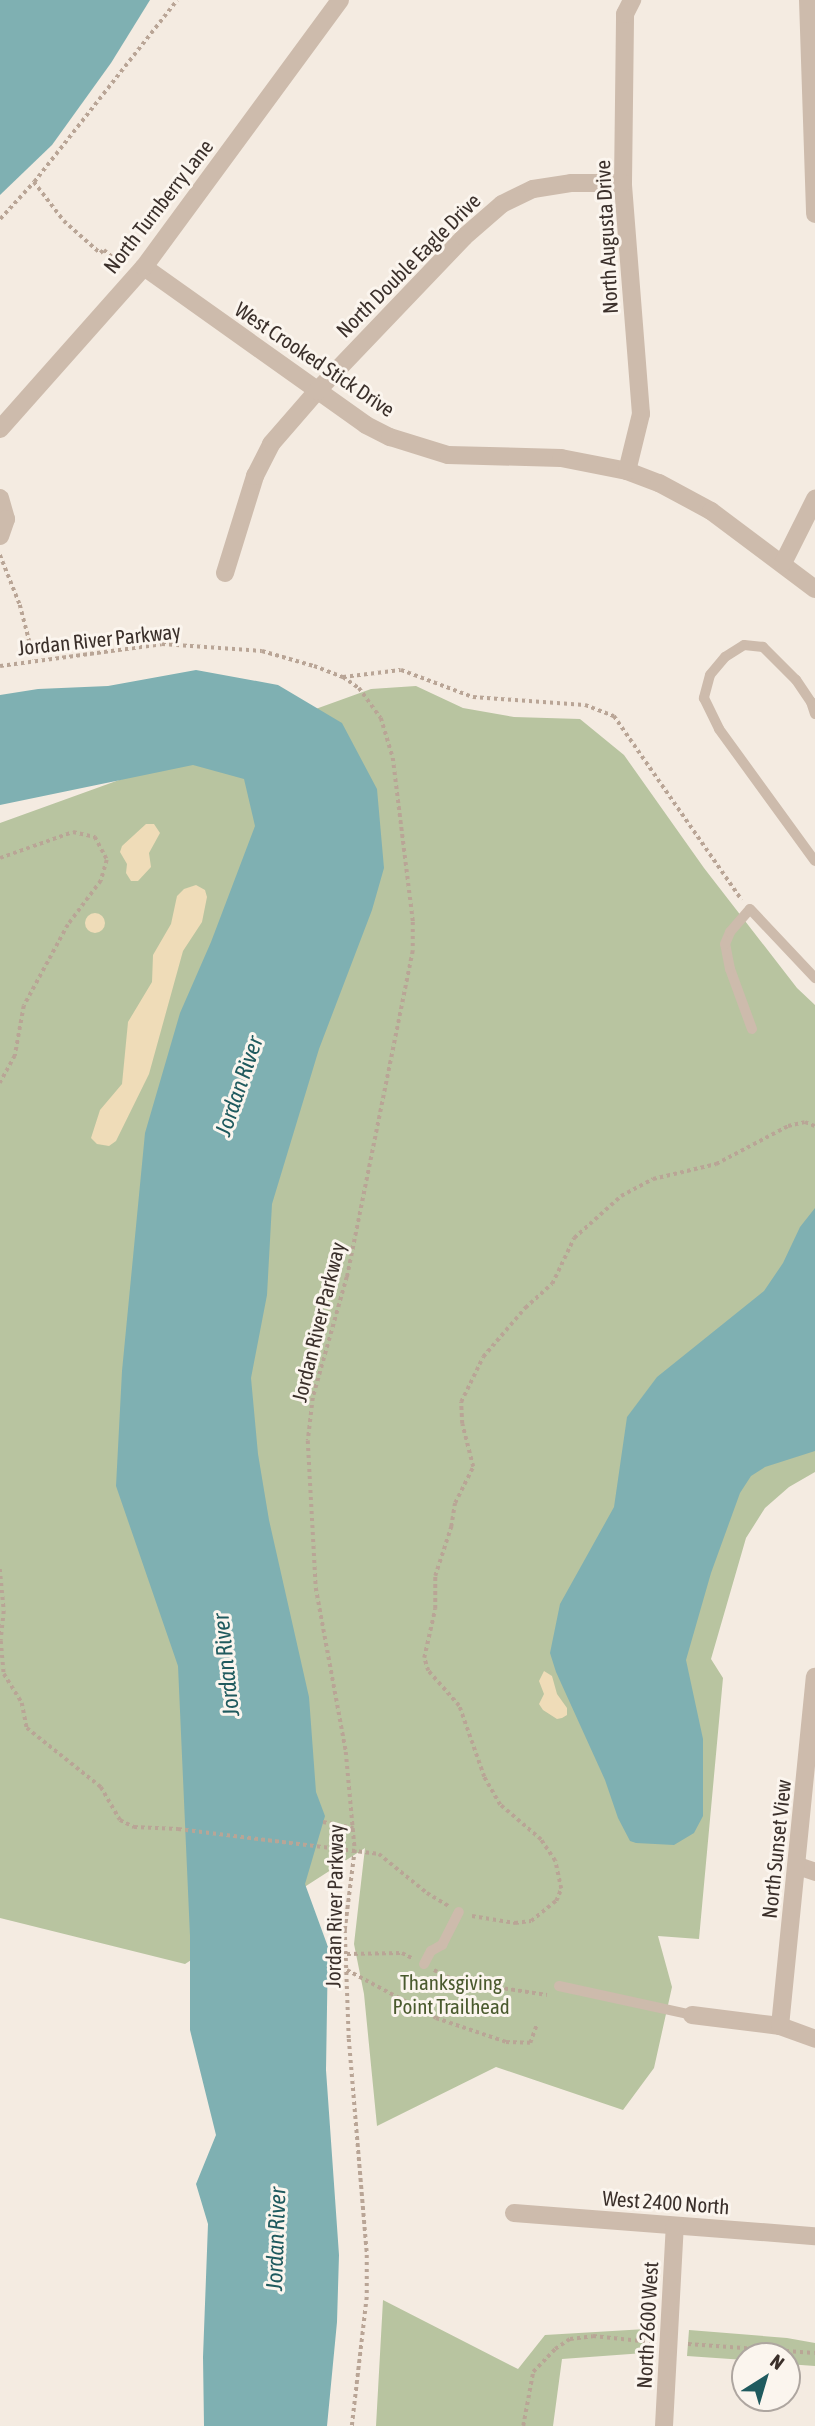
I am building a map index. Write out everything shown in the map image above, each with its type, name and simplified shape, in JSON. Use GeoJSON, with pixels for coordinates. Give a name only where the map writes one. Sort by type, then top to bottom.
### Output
{"type":"FeatureCollection","features":[{"type":"Feature","properties":{"kind":"street","name":"North Turnberry Lane"},"geometry":{"type":"LineString","coordinates":[[0,429],[139,272],[340,0]]}},
{"type":"Feature","properties":{"kind":"street","name":"North Augusta Drive"},"geometry":{"type":"LineString","coordinates":[[627,471],[641,414],[623,183],[625,14],[632,0]]}},
{"type":"Feature","properties":{"kind":"street"},"geometry":{"type":"LineString","coordinates":[[808,0],[815,214]]}},
{"type":"Feature","properties":{"kind":"street","name":"North Double Eagle Drive"},"geometry":{"type":"LineString","coordinates":[[225,573],[263,458],[317,391],[464,237],[502,204],[533,189],[551,185],[623,183]]}},
{"type":"Feature","properties":{"kind":"street","name":"West Crooked Stick Drive"},"geometry":{"type":"LineString","coordinates":[[139,272],[366,425],[418,447],[448,455],[561,458],[627,471],[659,483],[703,506],[815,589]]}},
{"type":"Feature","properties":{"kind":"street"},"geometry":{"type":"LineString","coordinates":[[0,498],[6,519],[0,536]]}},
{"type":"Feature","properties":{"kind":"street"},"geometry":{"type":"LineString","coordinates":[[783,563],[815,499]]}},
{"type":"Feature","properties":{"kind":"street","name":"North Sunset View"},"geometry":{"type":"LineString","coordinates":[[780,2026],[807,1869],[815,1677]]}},
{"type":"Feature","properties":{"kind":"street"},"geometry":{"type":"LineString","coordinates":[[692,2015],[780,2026],[815,2039]]}},
{"type":"Feature","properties":{"kind":"street","name":"West 2400 North"},"geometry":{"type":"LineString","coordinates":[[514,2213],[815,2236]]}},
{"type":"Feature","properties":{"kind":"street","name":"North 2600 West"},"geometry":{"type":"LineString","coordinates":[[664,2426],[675,2226]]}},
{"type":"Feature","properties":{"kind":"lane"},"geometry":{"type":"LineString","coordinates":[[815,715],[811,702],[796,680],[763,647],[744,645],[724,657],[710,675],[704,698],[726,739],[815,860]]}},
{"type":"Feature","properties":{"kind":"lane"},"geometry":{"type":"LineString","coordinates":[[752,1029],[730,969],[725,944],[730,932],[750,909],[815,978]]}},
{"type":"Feature","properties":{"kind":"lane"},"geometry":{"type":"LineString","coordinates":[[424,1964],[431,1951],[442,1945],[459,1912]]}},
{"type":"Feature","properties":{"kind":"lane"},"geometry":{"type":"LineString","coordinates":[[558,1986],[692,2015]]}},
{"type":"Feature","properties":{"kind":"path"},"geometry":{"type":"LineString","coordinates":[[0,219],[34,182],[177,0]]}},
{"type":"Feature","properties":{"kind":"path"},"geometry":{"type":"LineString","coordinates":[[34,182],[64,221],[100,253],[104,250],[139,272]]}},
{"type":"Feature","properties":{"kind":"path"},"geometry":{"type":"LineString","coordinates":[[0,555],[20,605],[34,660]]}},
{"type":"Feature","properties":{"kind":"path","name":"Jordan River Parkway"},"geometry":{"type":"LineString","coordinates":[[0,666],[162,644],[206,645],[272,653],[343,677],[359,688],[376,710],[390,744],[403,828],[414,936],[354,1243],[316,1385],[309,1433],[316,1588],[346,1752],[355,1850],[346,1916],[346,1954],[355,2124],[367,2255],[367,2297],[352,2426]]}},
{"type":"Feature","properties":{"kind":"path"},"geometry":{"type":"LineString","coordinates":[[343,677],[401,670],[473,696],[585,705],[614,716],[730,886],[750,909]]}},
{"type":"Feature","properties":{"kind":"path"},"geometry":{"type":"LineString","coordinates":[[0,858],[73,832],[94,837],[107,860],[101,880],[68,925],[24,1006],[15,1056],[0,1083]]}},
{"type":"Feature","properties":{"kind":"path"},"geometry":{"type":"LineString","coordinates":[[0,1569],[4,1611],[1,1641],[4,1674],[22,1703],[31,1734],[101,1787],[120,1820],[134,1827],[178,1829],[339,1848],[387,1857],[427,1893],[459,1912],[504,1922],[531,1921],[556,1901],[561,1889],[555,1861],[541,1840],[500,1805],[484,1777],[459,1706],[428,1671],[424,1658],[435,1609],[435,1576],[451,1527],[455,1503],[474,1467],[462,1424],[461,1402],[483,1357],[525,1308],[552,1284],[574,1238],[621,1196],[653,1179],[716,1164],[788,1126],[805,1122],[815,1126]]}},
{"type":"Feature","properties":{"kind":"path"},"geometry":{"type":"LineString","coordinates":[[323,1822],[353,1828]]}},
{"type":"Feature","properties":{"kind":"path"},"geometry":{"type":"LineString","coordinates":[[346,1954],[402,1953],[456,1981],[547,1995]]}},
{"type":"Feature","properties":{"kind":"path"},"geometry":{"type":"LineString","coordinates":[[347,1970],[436,2018],[506,2042],[530,2043],[537,2024]]}},
{"type":"Feature","properties":{"kind":"path"},"geometry":{"type":"LineString","coordinates":[[523,2426],[533,2372],[555,2349],[570,2339],[593,2336],[651,2342]]}},
{"type":"Feature","properties":{"kind":"path"},"geometry":{"type":"LineString","coordinates":[[688,2344],[815,2353]]}},
{"type":"Feature","properties":{"kind":"green space","name":"Thanksgiving Point Trailhead"},"geometry":{"type":"Polygon","coordinates":[[[416,686],[463,708],[514,717],[580,719],[624,755],[704,868],[797,988],[815,1005],[815,1472],[789,1487],[765,1508],[746,1538],[711,1659],[723,1678],[699,1939],[658,1936],[672,1987],[654,2068],[623,2110],[496,2067],[377,2126],[364,1994],[354,1944],[365,1848],[185,1964],[0,1918],[0,823],[371,689],[416,686]]]}},
{"type":"Feature","properties":{"kind":"green space"},"geometry":{"type":"Polygon","coordinates":[[[383,2300],[518,2369],[545,2335],[646,2329],[644,2353],[562,2359],[553,2426],[376,2426],[383,2300]]]}},
{"type":"Feature","properties":{"kind":"green space"},"geometry":{"type":"Polygon","coordinates":[[[689,2330],[815,2343],[815,2366],[801,2365],[801,2342],[731,2342],[731,2359],[687,2356],[689,2330]]]}},
{"type":"Feature","properties":{"kind":"sand"},"geometry":{"type":"Polygon","coordinates":[[[146,824],[154,824],[160,833],[149,853],[151,867],[138,881],[131,881],[126,873],[127,864],[120,852],[122,846],[146,824]]]}},
{"type":"Feature","properties":{"kind":"sand"},"geometry":{"type":"Polygon","coordinates":[[[196,885],[205,890],[207,897],[202,922],[183,951],[149,1074],[116,1141],[109,1146],[97,1144],[91,1138],[100,1110],[122,1084],[128,1022],[152,982],[153,955],[171,924],[177,896],[184,889],[196,885]]]}},
{"type":"Feature","properties":{"kind":"sand"},"geometry":{"type":"Polygon","coordinates":[[[91,913],[99,913],[105,923],[99,933],[91,933],[85,927],[85,919],[91,913]]]}},
{"type":"Feature","properties":{"kind":"sand"},"geometry":{"type":"Polygon","coordinates":[[[544,1671],[552,1676],[557,1694],[567,1708],[567,1715],[562,1718],[557,1719],[539,1704],[544,1694],[539,1681],[544,1671]]]}},
{"type":"Feature","properties":{"kind":"water"},"geometry":{"type":"Polygon","coordinates":[[[0,0],[150,0],[111,63],[52,145],[0,195],[0,0]]]}},
{"type":"Feature","properties":{"kind":"water","name":"Jordan River"},"geometry":{"type":"Polygon","coordinates":[[[196,670],[278,685],[342,723],[377,789],[384,868],[372,910],[319,1049],[272,1204],[267,1295],[251,1378],[258,1454],[269,1520],[309,1697],[316,1792],[325,1816],[305,1884],[328,1947],[326,2070],[339,2255],[337,2322],[327,2426],[204,2426],[203,2357],[208,2224],[196,2184],[216,2135],[190,2030],[190,1936],[178,1666],[116,1486],[122,1371],[145,1133],[180,1013],[211,942],[255,826],[244,779],[193,765],[0,805],[0,695],[38,689],[108,686],[196,670]]]}},
{"type":"Feature","properties":{"kind":"water"},"geometry":{"type":"Polygon","coordinates":[[[815,1208],[815,1451],[765,1467],[751,1476],[740,1493],[711,1573],[686,1660],[703,1739],[703,1816],[694,1833],[674,1845],[636,1843],[630,1841],[618,1818],[605,1780],[556,1672],[550,1653],[560,1604],[614,1507],[627,1417],[657,1377],[764,1291],[783,1263],[800,1227],[815,1208]]]}}]}
